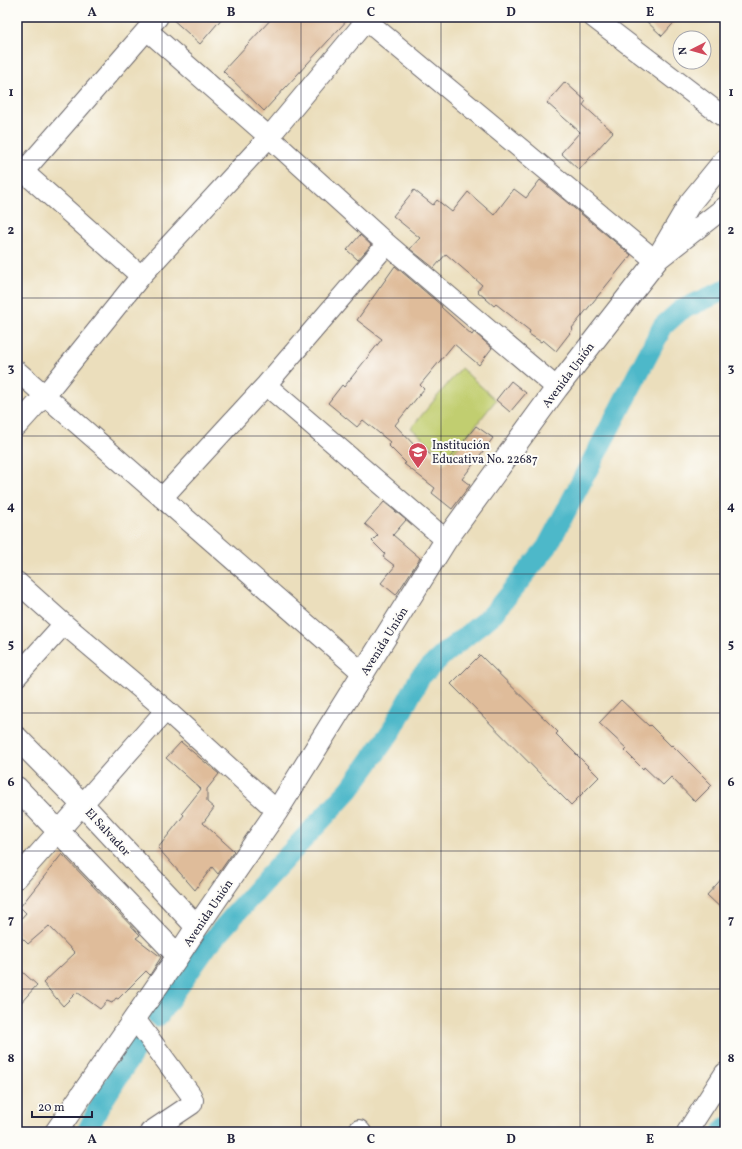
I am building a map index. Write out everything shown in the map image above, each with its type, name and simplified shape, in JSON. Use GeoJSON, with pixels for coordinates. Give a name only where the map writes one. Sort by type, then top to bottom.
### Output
{"type":"FeatureCollection","features":[{"type":"Feature","properties":{"kind":"street"},"geometry":{"type":"LineString","coordinates":[[594,17],[725,118]]}},
{"type":"Feature","properties":{"kind":"street"},"geometry":{"type":"LineString","coordinates":[[17,426],[45,395],[141,276],[269,137],[366,18],[656,262],[725,208]]}},
{"type":"Feature","properties":{"kind":"street"},"geometry":{"type":"LineString","coordinates":[[141,276],[20,168],[152,23],[269,137],[388,244],[557,388]]}},
{"type":"Feature","properties":{"kind":"street","name":"Avenida Unión"},"geometry":{"type":"LineString","coordinates":[[56,1132],[277,811],[364,674],[446,540],[557,388],[656,262],[690,203],[725,160]]}},
{"type":"Feature","properties":{"kind":"street"},"geometry":{"type":"LineString","coordinates":[[162,498],[266,385],[388,244]]}},
{"type":"Feature","properties":{"kind":"street"},"geometry":{"type":"LineString","coordinates":[[17,371],[364,674]]}},
{"type":"Feature","properties":{"kind":"street"},"geometry":{"type":"LineString","coordinates":[[266,385],[446,540]]}},
{"type":"Feature","properties":{"kind":"street"},"geometry":{"type":"LineString","coordinates":[[17,582],[64,624],[166,710],[277,811]]}},
{"type":"Feature","properties":{"kind":"street"},"geometry":{"type":"LineString","coordinates":[[17,676],[64,624]]}},
{"type":"Feature","properties":{"kind":"street"},"geometry":{"type":"LineString","coordinates":[[17,878],[166,710]]}},
{"type":"Feature","properties":{"kind":"street","name":"El Salvador"},"geometry":{"type":"LineString","coordinates":[[17,738],[83,805],[197,927]]}},
{"type":"Feature","properties":{"kind":"street"},"geometry":{"type":"LineString","coordinates":[[17,788],[178,956]]}},
{"type":"Feature","properties":{"kind":"street"},"geometry":{"type":"LineString","coordinates":[[135,1019],[191,1095],[193,1100],[192,1104],[150,1132]]}},
{"type":"Feature","properties":{"kind":"street"},"geometry":{"type":"LineString","coordinates":[[687,1132],[725,1073]]}},
{"type":"Feature","properties":{"kind":"green space"},"geometry":{"type":"Polygon","coordinates":[[[461,368],[496,400],[448,460],[411,428],[461,368]]]}},
{"type":"Feature","properties":{"kind":"building"},"geometry":{"type":"Polygon","coordinates":[[[170,17],[223,17],[200,44],[170,17]]]}},
{"type":"Feature","properties":{"kind":"building"},"geometry":{"type":"Polygon","coordinates":[[[273,17],[350,17],[264,111],[223,71],[273,17]]]}},
{"type":"Feature","properties":{"kind":"building"},"geometry":{"type":"Polygon","coordinates":[[[642,17],[679,17],[662,36],[642,17]]]}},
{"type":"Feature","properties":{"kind":"building"},"geometry":{"type":"Polygon","coordinates":[[[565,82],[586,101],[583,105],[613,132],[579,170],[561,153],[580,132],[547,103],[565,82]]]}},
{"type":"Feature","properties":{"kind":"building"},"geometry":{"type":"Polygon","coordinates":[[[540,180],[631,255],[572,328],[573,329],[556,351],[543,340],[541,342],[529,334],[530,331],[496,304],[494,306],[477,291],[482,285],[446,254],[434,268],[410,249],[420,238],[393,216],[414,190],[433,205],[437,200],[452,212],[468,192],[494,215],[514,189],[526,198],[540,180]]]}},
{"type":"Feature","properties":{"kind":"building"},"geometry":{"type":"Polygon","coordinates":[[[360,235],[371,245],[358,260],[347,250],[360,235]]]}},
{"type":"Feature","properties":{"kind":"building"},"geometry":{"type":"Polygon","coordinates":[[[395,266],[442,306],[441,307],[472,335],[474,332],[492,348],[479,365],[454,344],[420,385],[424,389],[395,425],[417,448],[419,446],[444,465],[476,426],[493,438],[462,479],[470,485],[452,509],[432,493],[435,488],[404,464],[406,463],[388,445],[390,442],[363,420],[357,427],[328,403],[342,385],[344,387],[382,339],[357,320],[395,266]]]}},
{"type":"Feature","properties":{"kind":"building"},"geometry":{"type":"Polygon","coordinates":[[[511,381],[526,393],[510,412],[496,400],[511,381]]]}},
{"type":"Feature","properties":{"kind":"building"},"geometry":{"type":"Polygon","coordinates":[[[384,502],[406,520],[393,535],[420,558],[396,595],[381,583],[395,566],[383,557],[385,554],[372,541],[378,535],[365,524],[384,502]]]}},
{"type":"Feature","properties":{"kind":"building"},"geometry":{"type":"Polygon","coordinates":[[[480,655],[558,732],[556,734],[599,777],[571,805],[451,684],[480,655]]]}},
{"type":"Feature","properties":{"kind":"building"},"geometry":{"type":"Polygon","coordinates":[[[621,700],[649,726],[650,725],[671,746],[672,745],[712,785],[695,802],[671,777],[663,785],[644,767],[643,769],[625,751],[627,749],[599,723],[621,700]]]}},
{"type":"Feature","properties":{"kind":"building"},"geometry":{"type":"Polygon","coordinates":[[[181,742],[219,774],[207,789],[207,802],[214,808],[203,823],[234,851],[218,874],[212,867],[195,890],[158,848],[184,815],[182,813],[201,789],[166,758],[181,742]]]}},
{"type":"Feature","properties":{"kind":"building"},"geometry":{"type":"Polygon","coordinates":[[[62,854],[140,935],[136,938],[161,957],[150,975],[146,971],[118,999],[116,998],[112,1003],[107,1001],[100,1009],[77,992],[63,1006],[43,983],[75,953],[49,926],[28,944],[17,933],[17,923],[26,913],[20,907],[62,854]]]}},
{"type":"Feature","properties":{"kind":"building"},"geometry":{"type":"Polygon","coordinates":[[[725,875],[725,912],[707,895],[725,875]]]}},
{"type":"Feature","properties":{"kind":"building"},"geometry":{"type":"Polygon","coordinates":[[[17,967],[37,985],[17,1007],[17,967]]]}},
{"type":"Feature","properties":{"kind":"waterway"},"geometry":{"type":"LineString","coordinates":[[158,1016],[208,945],[267,878],[350,789],[392,730],[420,677],[445,653],[492,615],[547,547],[663,326],[681,310],[725,290]]}},
{"type":"Feature","properties":{"kind":"waterway"},"geometry":{"type":"LineString","coordinates":[[87,1132],[99,1107],[140,1042]]}},
{"type":"Feature","properties":{"kind":"waterway"},"geometry":{"type":"LineString","coordinates":[[722,1132],[725,1128]]}},
{"type":"Feature","properties":{"kind":"place","name":"Institución Educativa No. 22687"},"geometry":{"type":"Point","coordinates":[418,469]}}]}
